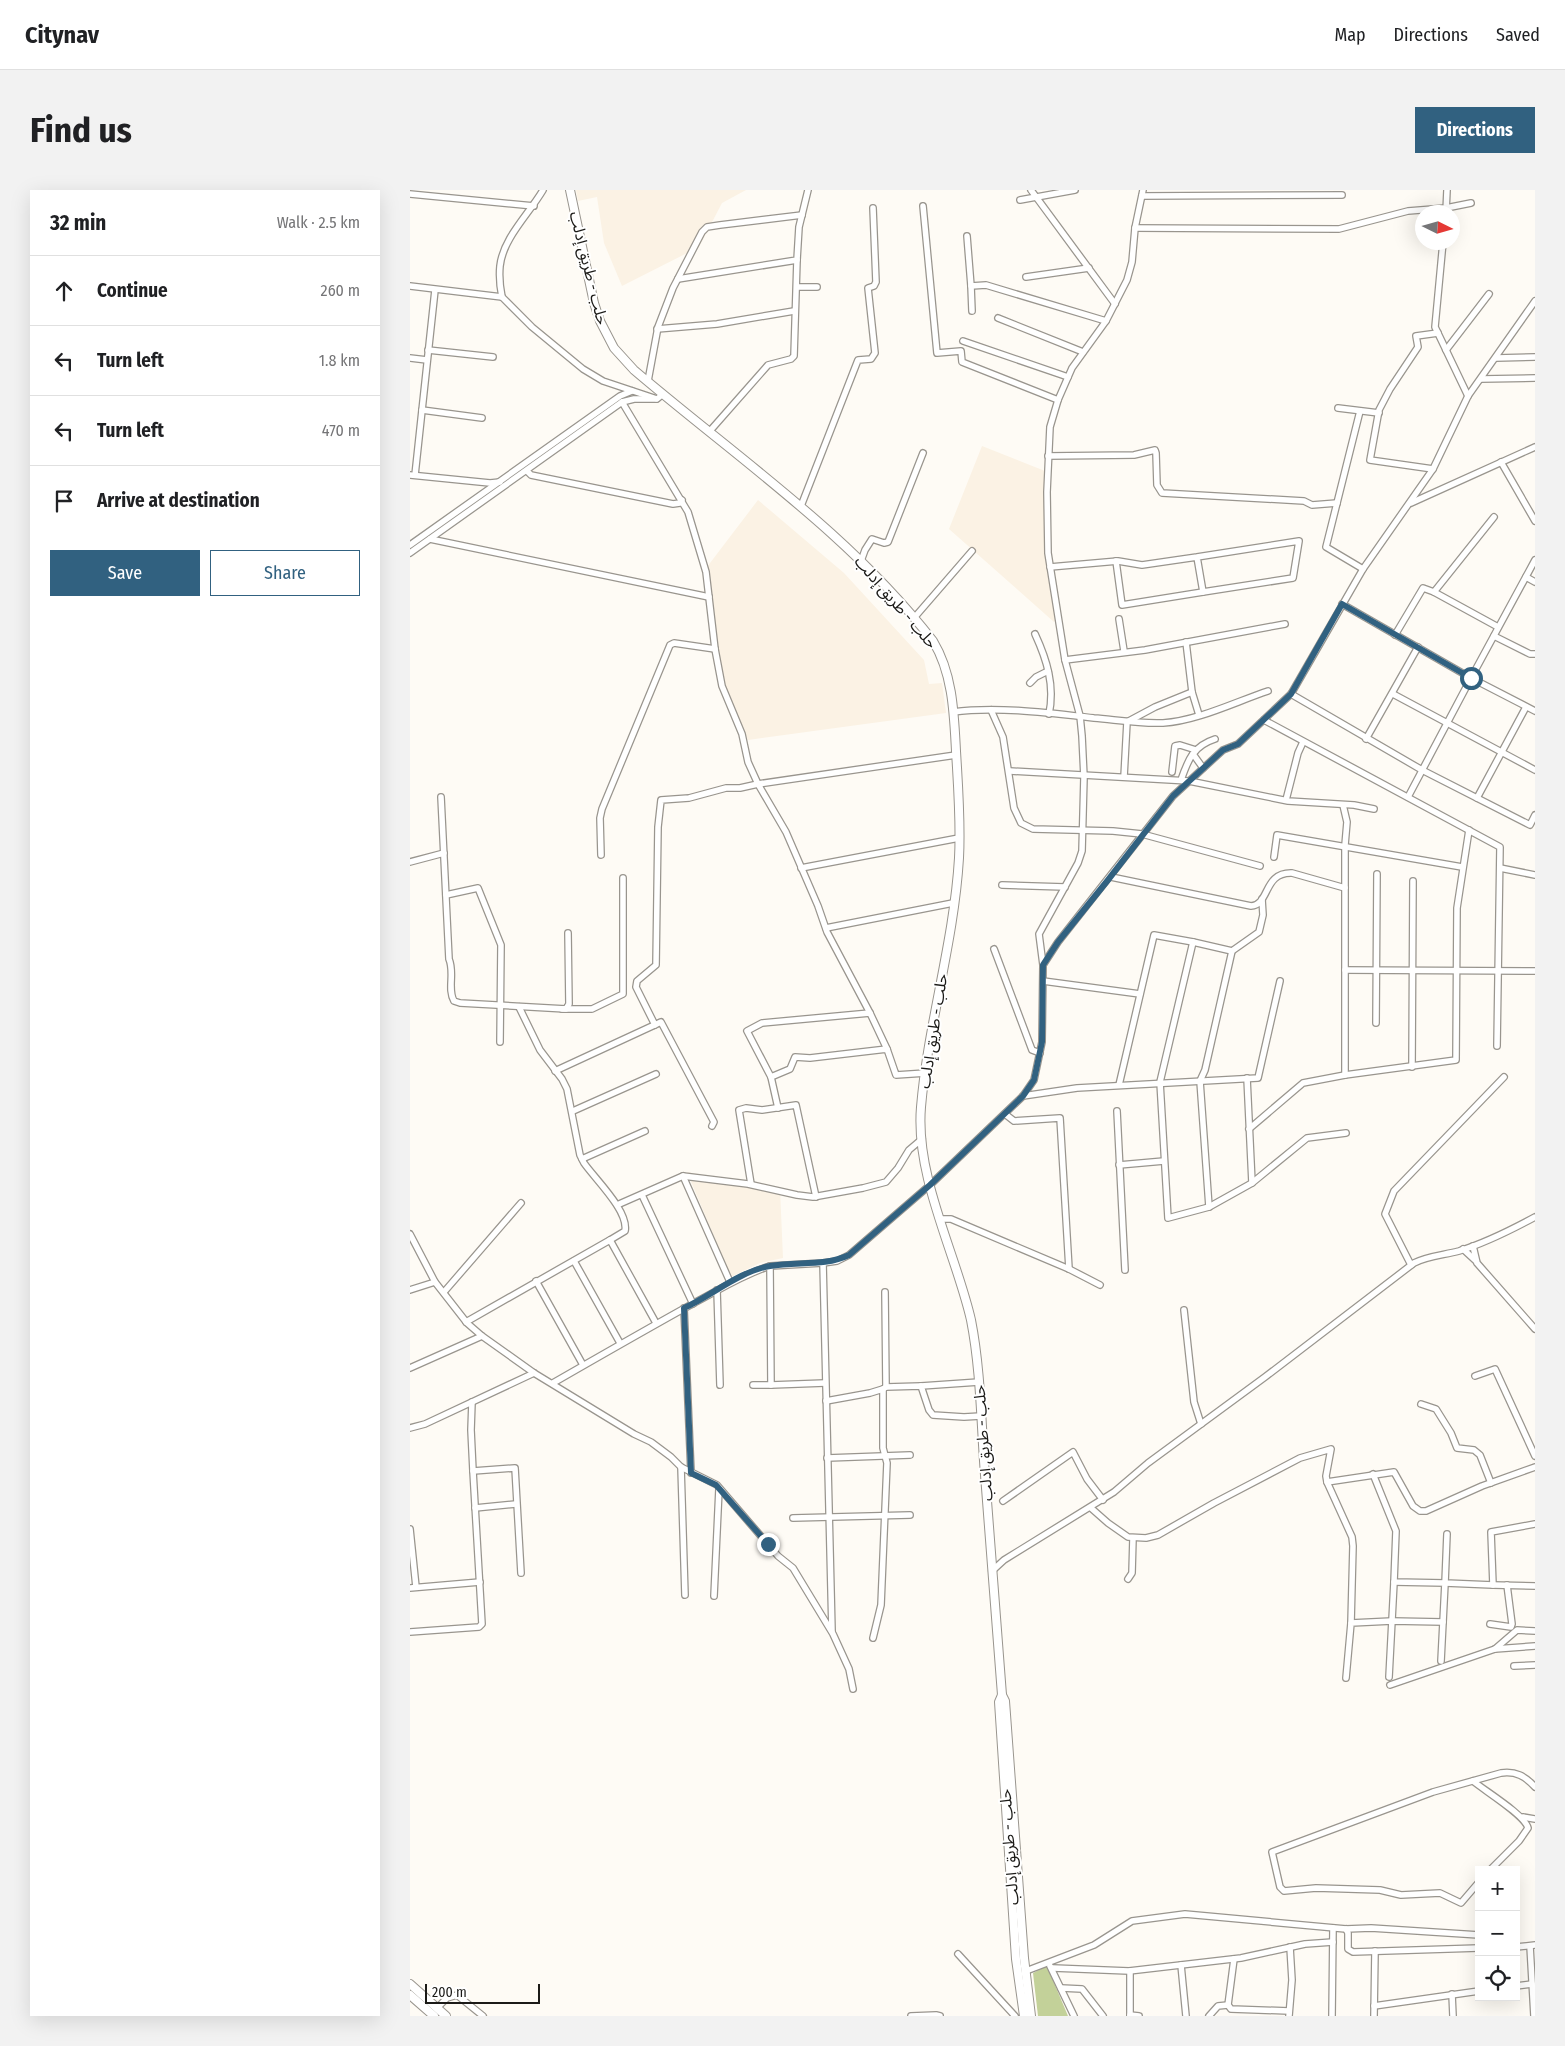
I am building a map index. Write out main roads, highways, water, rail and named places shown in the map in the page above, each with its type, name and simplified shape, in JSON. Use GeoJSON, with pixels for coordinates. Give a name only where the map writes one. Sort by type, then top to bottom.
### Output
{"type":"FeatureCollection","features":[{"type":"Feature","properties":{"kind":"highway","name":"حلب - طريق إدلب"},"geometry":{"type":"LineString","coordinates":[[570,190],[594,303],[614,348],[623,359],[648,381],[660,396],[710,432],[801,506],[861,561],[914,618],[941,654],[948,679],[953,712],[956,755],[959,858],[920,1108],[922,1139],[930,1185],[970,1320],[979,1382],[1002,1695],[1000,1702],[1016,1959],[1024,2016]]}},
{"type":"Feature","properties":{"kind":"highway"},"geometry":{"type":"LineString","coordinates":[[1002,1695],[1005,1701],[1023,1944],[1031,2016]]}},
{"type":"Feature","properties":{"kind":"highway"},"geometry":{"type":"LineString","coordinates":[[1006,1803],[1008,1800],[1010,1801],[1015,1830]]}},
{"type":"Feature","properties":{"kind":"highway"},"geometry":{"type":"LineString","coordinates":[[1013,1905],[1018,1944],[1021,1946],[1023,1944]]}},
{"type":"Feature","properties":{"kind":"highway"},"geometry":{"type":"LineString","coordinates":[[410,1984],[433,2013]]}},
{"type":"Feature","properties":{"kind":"highway"},"geometry":{"type":"LineString","coordinates":[[410,1995],[433,2013],[446,2016]]}}]}
